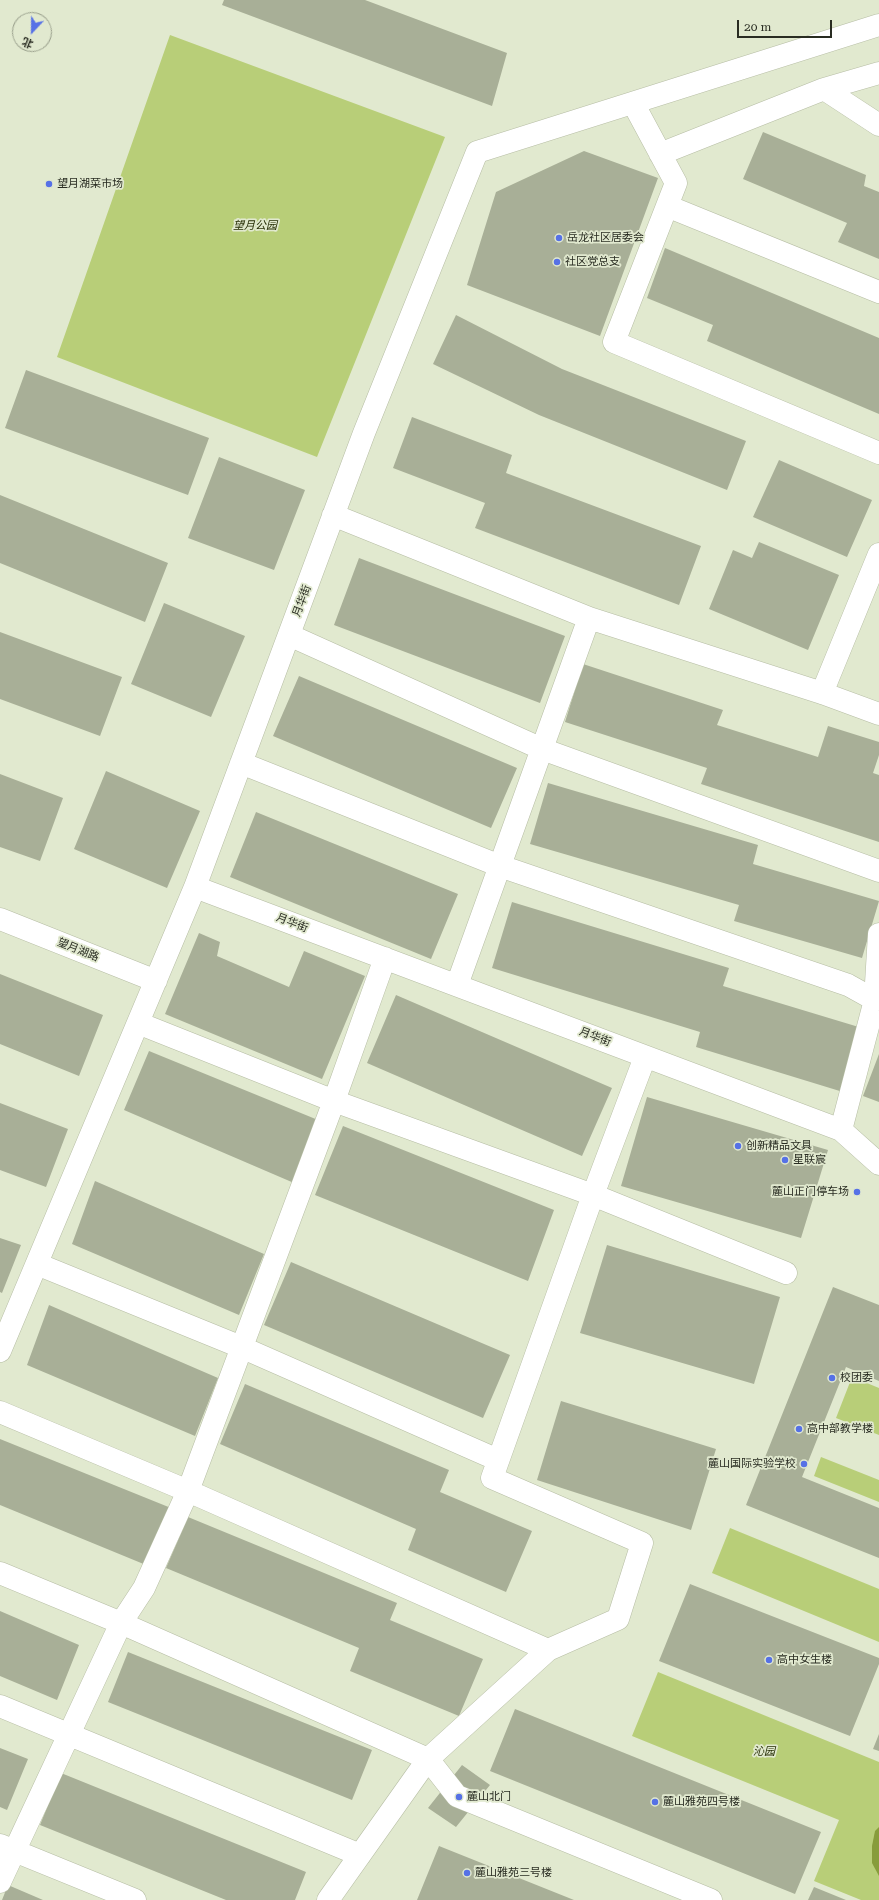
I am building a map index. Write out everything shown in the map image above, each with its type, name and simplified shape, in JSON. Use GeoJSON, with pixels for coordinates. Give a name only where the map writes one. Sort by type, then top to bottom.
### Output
{"type":"FeatureCollection","features":[{"type":"Feature","properties":{"kind":"street"},"geometry":{"type":"LineString","coordinates":[[879,25],[633,103],[676,183],[614,342],[879,453]]}},
{"type":"Feature","properties":{"kind":"street"},"geometry":{"type":"LineString","coordinates":[[660,154],[824,90],[879,73]]}},
{"type":"Feature","properties":{"kind":"street"},"geometry":{"type":"LineString","coordinates":[[824,90],[879,125]]}},
{"type":"Feature","properties":{"kind":"street","name":"月华街"},"geometry":{"type":"LineString","coordinates":[[633,103],[477,152],[364,433],[195,887],[841,1130]]}},
{"type":"Feature","properties":{"kind":"street"},"geometry":{"type":"LineString","coordinates":[[667,206],[879,292]]}},
{"type":"Feature","properties":{"kind":"street"},"geometry":{"type":"LineString","coordinates":[[333,515],[589,618],[822,693],[879,714]]}},
{"type":"Feature","properties":{"kind":"street"},"geometry":{"type":"LineString","coordinates":[[822,693],[879,554]]}},
{"type":"Feature","properties":{"kind":"street"},"geometry":{"type":"LineString","coordinates":[[456,985],[589,618]]}},
{"type":"Feature","properties":{"kind":"street"},"geometry":{"type":"LineString","coordinates":[[289,635],[542,749],[879,870]]}},
{"type":"Feature","properties":{"kind":"street"},"geometry":{"type":"LineString","coordinates":[[241,763],[500,866],[848,985],[874,1000]]}},
{"type":"Feature","properties":{"kind":"street"},"geometry":{"type":"LineString","coordinates":[[0,1351],[195,887]]}},
{"type":"Feature","properties":{"kind":"street","name":"望月湖路"},"geometry":{"type":"LineString","coordinates":[[0,919],[156,981]]}},
{"type":"Feature","properties":{"kind":"street"},"geometry":{"type":"LineString","coordinates":[[879,934],[874,1000],[841,1130],[879,1164]]}},
{"type":"Feature","properties":{"kind":"street"},"geometry":{"type":"LineString","coordinates":[[0,1882],[7,1848],[69,1735],[122,1623],[144,1588],[188,1491],[334,1101],[385,958]]}},
{"type":"Feature","properties":{"kind":"street"},"geometry":{"type":"LineString","coordinates":[[138,1023],[334,1101],[593,1195],[786,1273]]}},
{"type":"Feature","properties":{"kind":"street"},"geometry":{"type":"LineString","coordinates":[[328,1900],[428,1758],[548,1650],[618,1619],[642,1543],[492,1478],[593,1195],[646,1057]]}},
{"type":"Feature","properties":{"kind":"street"},"geometry":{"type":"LineString","coordinates":[[37,1264],[241,1347],[498,1460]]}},
{"type":"Feature","properties":{"kind":"street"},"geometry":{"type":"LineString","coordinates":[[0,1412],[188,1491],[548,1650]]}},
{"type":"Feature","properties":{"kind":"street"},"geometry":{"type":"LineString","coordinates":[[0,1573],[122,1623],[428,1758],[457,1796],[711,1900]]}},
{"type":"Feature","properties":{"kind":"street"},"geometry":{"type":"LineString","coordinates":[[0,1706],[360,1855]]}},
{"type":"Feature","properties":{"kind":"street"},"geometry":{"type":"LineString","coordinates":[[7,1848],[135,1900]]}},
{"type":"Feature","properties":{"kind":"green space","name":"望月公园"},"geometry":{"type":"Polygon","coordinates":[[[170,35],[445,137],[317,457],[57,357],[170,35]]]}},
{"type":"Feature","properties":{"kind":"green space"},"geometry":{"type":"Polygon","coordinates":[[[852,1377],[879,1388],[879,1435],[836,1418],[852,1377]]]}},
{"type":"Feature","properties":{"kind":"green space"},"geometry":{"type":"Polygon","coordinates":[[[821,1457],[879,1480],[879,1502],[814,1476],[821,1457]]]}},
{"type":"Feature","properties":{"kind":"green space"},"geometry":{"type":"Polygon","coordinates":[[[730,1528],[879,1589],[879,1642],[712,1573],[730,1528]]]}},
{"type":"Feature","properties":{"kind":"green space","name":"沁园"},"geometry":{"type":"Polygon","coordinates":[[[658,1672],[879,1762],[879,1900],[861,1900],[814,1881],[839,1820],[632,1736],[658,1672]]]}},
{"type":"Feature","properties":{"kind":"shaded area"},"geometry":{"type":"Polygon","coordinates":[[[879,1827],[879,1876],[872,1863],[872,1846],[875,1831],[879,1827]]]}},
{"type":"Feature","properties":{"kind":"building"},"geometry":{"type":"Polygon","coordinates":[[[224,0],[365,0],[507,53],[492,106],[222,5],[224,0]]]}},
{"type":"Feature","properties":{"kind":"building"},"geometry":{"type":"Polygon","coordinates":[[[763,132],[866,175],[864,186],[879,192],[879,259],[838,242],[847,223],[743,179],[763,132]]]}},
{"type":"Feature","properties":{"kind":"building","name":"岳龙社区居委会"},"geometry":{"type":"Polygon","coordinates":[[[584,151],[658,178],[600,336],[467,285],[496,192],[584,151]]]}},
{"type":"Feature","properties":{"kind":"building"},"geometry":{"type":"Polygon","coordinates":[[[665,248],[879,338],[879,414],[707,341],[713,325],[647,298],[665,248]]]}},
{"type":"Feature","properties":{"kind":"building"},"geometry":{"type":"Polygon","coordinates":[[[456,315],[562,369],[746,441],[727,490],[539,415],[433,364],[456,315]]]}},
{"type":"Feature","properties":{"kind":"building"},"geometry":{"type":"Polygon","coordinates":[[[26,370],[209,438],[188,495],[5,428],[26,370]]]}},
{"type":"Feature","properties":{"kind":"building"},"geometry":{"type":"Polygon","coordinates":[[[412,417],[512,455],[506,473],[701,546],[679,605],[475,528],[485,503],[393,468],[412,417]]]}},
{"type":"Feature","properties":{"kind":"building"},"geometry":{"type":"Polygon","coordinates":[[[219,457],[305,490],[274,570],[188,538],[219,457]]]}},
{"type":"Feature","properties":{"kind":"building"},"geometry":{"type":"Polygon","coordinates":[[[779,460],[872,500],[847,557],[753,517],[779,460]]]}},
{"type":"Feature","properties":{"kind":"building"},"geometry":{"type":"Polygon","coordinates":[[[0,495],[168,563],[145,622],[0,563],[0,495]]]}},
{"type":"Feature","properties":{"kind":"building"},"geometry":{"type":"Polygon","coordinates":[[[759,542],[839,575],[808,650],[709,609],[733,550],[752,558],[759,542]]]}},
{"type":"Feature","properties":{"kind":"building"},"geometry":{"type":"Polygon","coordinates":[[[359,558],[565,636],[540,703],[334,625],[359,558]]]}},
{"type":"Feature","properties":{"kind":"building"},"geometry":{"type":"Polygon","coordinates":[[[164,603],[245,636],[211,717],[131,684],[164,603]]]}},
{"type":"Feature","properties":{"kind":"building"},"geometry":{"type":"Polygon","coordinates":[[[0,632],[122,677],[100,736],[0,699],[0,632]]]}},
{"type":"Feature","properties":{"kind":"building"},"geometry":{"type":"Polygon","coordinates":[[[583,664],[723,710],[717,725],[818,757],[828,726],[879,742],[879,755],[873,773],[879,775],[879,842],[701,784],[707,768],[565,722],[583,664]]]}},
{"type":"Feature","properties":{"kind":"building"},"geometry":{"type":"Polygon","coordinates":[[[299,676],[517,768],[491,828],[273,736],[299,676]]]}},
{"type":"Feature","properties":{"kind":"building"},"geometry":{"type":"Polygon","coordinates":[[[106,771],[200,811],[167,888],[74,849],[106,771]]]}},
{"type":"Feature","properties":{"kind":"building"},"geometry":{"type":"Polygon","coordinates":[[[0,774],[63,798],[40,861],[0,847],[0,774]]]}},
{"type":"Feature","properties":{"kind":"building"},"geometry":{"type":"Polygon","coordinates":[[[548,783],[758,845],[753,864],[879,901],[862,958],[734,921],[739,905],[530,844],[548,783]]]}},
{"type":"Feature","properties":{"kind":"building"},"geometry":{"type":"Polygon","coordinates":[[[256,812],[458,894],[431,959],[230,877],[256,812]]]}},
{"type":"Feature","properties":{"kind":"building"},"geometry":{"type":"Polygon","coordinates":[[[512,902],[729,968],[723,986],[862,1028],[843,1092],[696,1047],[700,1032],[492,968],[512,902]]]}},
{"type":"Feature","properties":{"kind":"building"},"geometry":{"type":"Polygon","coordinates":[[[199,933],[220,942],[217,956],[289,987],[304,951],[365,976],[322,1079],[165,1014],[199,933]]]}},
{"type":"Feature","properties":{"kind":"building"},"geometry":{"type":"Polygon","coordinates":[[[0,974],[103,1015],[79,1076],[0,1044],[0,974]]]}},
{"type":"Feature","properties":{"kind":"building"},"geometry":{"type":"Polygon","coordinates":[[[396,995],[612,1088],[582,1156],[367,1063],[396,995]]]}},
{"type":"Feature","properties":{"kind":"building"},"geometry":{"type":"Polygon","coordinates":[[[149,1051],[318,1120],[294,1183],[124,1110],[149,1051]]]}},
{"type":"Feature","properties":{"kind":"building"},"geometry":{"type":"Polygon","coordinates":[[[879,1054],[879,1102],[863,1096],[879,1054]]]}},
{"type":"Feature","properties":{"kind":"building"},"geometry":{"type":"Polygon","coordinates":[[[647,1097],[828,1150],[801,1238],[621,1186],[647,1097]]]}},
{"type":"Feature","properties":{"kind":"building"},"geometry":{"type":"Polygon","coordinates":[[[0,1103],[68,1129],[46,1187],[0,1170],[0,1103]]]}},
{"type":"Feature","properties":{"kind":"building"},"geometry":{"type":"Polygon","coordinates":[[[343,1126],[554,1210],[528,1281],[315,1195],[343,1126]]]}},
{"type":"Feature","properties":{"kind":"building"},"geometry":{"type":"Polygon","coordinates":[[[95,1181],[264,1254],[239,1315],[72,1244],[95,1181]]]}},
{"type":"Feature","properties":{"kind":"building"},"geometry":{"type":"Polygon","coordinates":[[[0,1238],[21,1245],[2,1293],[0,1292],[0,1238]]]}},
{"type":"Feature","properties":{"kind":"building"},"geometry":{"type":"Polygon","coordinates":[[[607,1245],[780,1297],[754,1384],[580,1333],[607,1245]]]}},
{"type":"Feature","properties":{"kind":"building"},"geometry":{"type":"Polygon","coordinates":[[[291,1262],[510,1355],[483,1418],[264,1325],[291,1262]]]}},
{"type":"Feature","properties":{"kind":"building","name":"高中部教学楼"},"geometry":{"type":"Polygon","coordinates":[[[833,1287],[879,1305],[879,1381],[846,1367],[802,1477],[879,1508],[879,1558],[746,1505],[833,1287]]]}},
{"type":"Feature","properties":{"kind":"building"},"geometry":{"type":"Polygon","coordinates":[[[49,1305],[218,1378],[195,1436],[27,1365],[49,1305]]]}},
{"type":"Feature","properties":{"kind":"building"},"geometry":{"type":"Polygon","coordinates":[[[245,1384],[449,1470],[440,1492],[532,1531],[506,1592],[408,1550],[416,1529],[220,1444],[245,1384]]]}},
{"type":"Feature","properties":{"kind":"building"},"geometry":{"type":"Polygon","coordinates":[[[561,1401],[716,1449],[691,1530],[537,1480],[561,1401]]]}},
{"type":"Feature","properties":{"kind":"building"},"geometry":{"type":"Polygon","coordinates":[[[0,1439],[171,1508],[146,1565],[0,1505],[0,1439]]]}},
{"type":"Feature","properties":{"kind":"building"},"geometry":{"type":"Polygon","coordinates":[[[188,1517],[397,1603],[390,1620],[483,1659],[459,1716],[350,1671],[359,1648],[166,1568],[188,1517]]]}},
{"type":"Feature","properties":{"kind":"building","name":"高中女生楼"},"geometry":{"type":"Polygon","coordinates":[[[690,1584],[879,1658],[879,1664],[850,1736],[659,1661],[690,1584]]]}},
{"type":"Feature","properties":{"kind":"building"},"geometry":{"type":"Polygon","coordinates":[[[0,1611],[79,1645],[57,1700],[0,1676],[0,1611]]]}},
{"type":"Feature","properties":{"kind":"building"},"geometry":{"type":"Polygon","coordinates":[[[128,1652],[372,1750],[352,1800],[108,1702],[128,1652]]]}},
{"type":"Feature","properties":{"kind":"building","name":"麓山雅苑四号楼"},"geometry":{"type":"Polygon","coordinates":[[[515,1709],[821,1832],[795,1894],[490,1771],[515,1709]]]}},
{"type":"Feature","properties":{"kind":"building"},"geometry":{"type":"Polygon","coordinates":[[[879,1734],[879,1751],[873,1749],[879,1734]]]}},
{"type":"Feature","properties":{"kind":"building"},"geometry":{"type":"Polygon","coordinates":[[[0,1748],[28,1759],[7,1810],[0,1807],[0,1748]]]}},
{"type":"Feature","properties":{"kind":"building","name":"麓山北门"},"geometry":{"type":"Polygon","coordinates":[[[462,1765],[490,1785],[456,1827],[428,1808],[462,1765]]]}},
{"type":"Feature","properties":{"kind":"building"},"geometry":{"type":"Polygon","coordinates":[[[61,1773],[306,1872],[295,1900],[226,1900],[40,1825],[61,1773]]]}},
{"type":"Feature","properties":{"kind":"building","name":"麓山雅苑三号楼"},"geometry":{"type":"Polygon","coordinates":[[[439,1846],[574,1900],[417,1900],[439,1846]]]}},
{"type":"Feature","properties":{"kind":"building"},"geometry":{"type":"Polygon","coordinates":[[[8,1885],[43,1900],[2,1900],[8,1885]]]}},
{"type":"Feature","properties":{"kind":"building"},"geometry":{"type":"Polygon","coordinates":[[[814,1887],[846,1900],[808,1900],[814,1887]]]}},
{"type":"Feature","properties":{"kind":"place","name":"望月湖菜市场"},"geometry":{"type":"Point","coordinates":[49,184]}},
{"type":"Feature","properties":{"kind":"place","name":"岳龙社区居委会"},"geometry":{"type":"Point","coordinates":[559,238]}},
{"type":"Feature","properties":{"kind":"place","name":"社区党总支"},"geometry":{"type":"Point","coordinates":[557,262]}},
{"type":"Feature","properties":{"kind":"place","name":"创新精品文具"},"geometry":{"type":"Point","coordinates":[738,1146]}},
{"type":"Feature","properties":{"kind":"place","name":"星联宸"},"geometry":{"type":"Point","coordinates":[785,1160]}},
{"type":"Feature","properties":{"kind":"place","name":"麓山正门停车场"},"geometry":{"type":"Point","coordinates":[857,1192]}},
{"type":"Feature","properties":{"kind":"place","name":"校团委"},"geometry":{"type":"Point","coordinates":[832,1378]}},
{"type":"Feature","properties":{"kind":"place","name":"高中部教学楼"},"geometry":{"type":"Point","coordinates":[799,1429]}},
{"type":"Feature","properties":{"kind":"place","name":"麓山国际实验学校"},"geometry":{"type":"Point","coordinates":[804,1464]}},
{"type":"Feature","properties":{"kind":"place","name":"高中女生楼"},"geometry":{"type":"Point","coordinates":[769,1660]}},
{"type":"Feature","properties":{"kind":"place","name":"麓山北门"},"geometry":{"type":"Point","coordinates":[459,1797]}},
{"type":"Feature","properties":{"kind":"place","name":"麓山雅苑四号楼"},"geometry":{"type":"Point","coordinates":[655,1802]}},
{"type":"Feature","properties":{"kind":"place","name":"麓山雅苑三号楼"},"geometry":{"type":"Point","coordinates":[467,1873]}}]}
